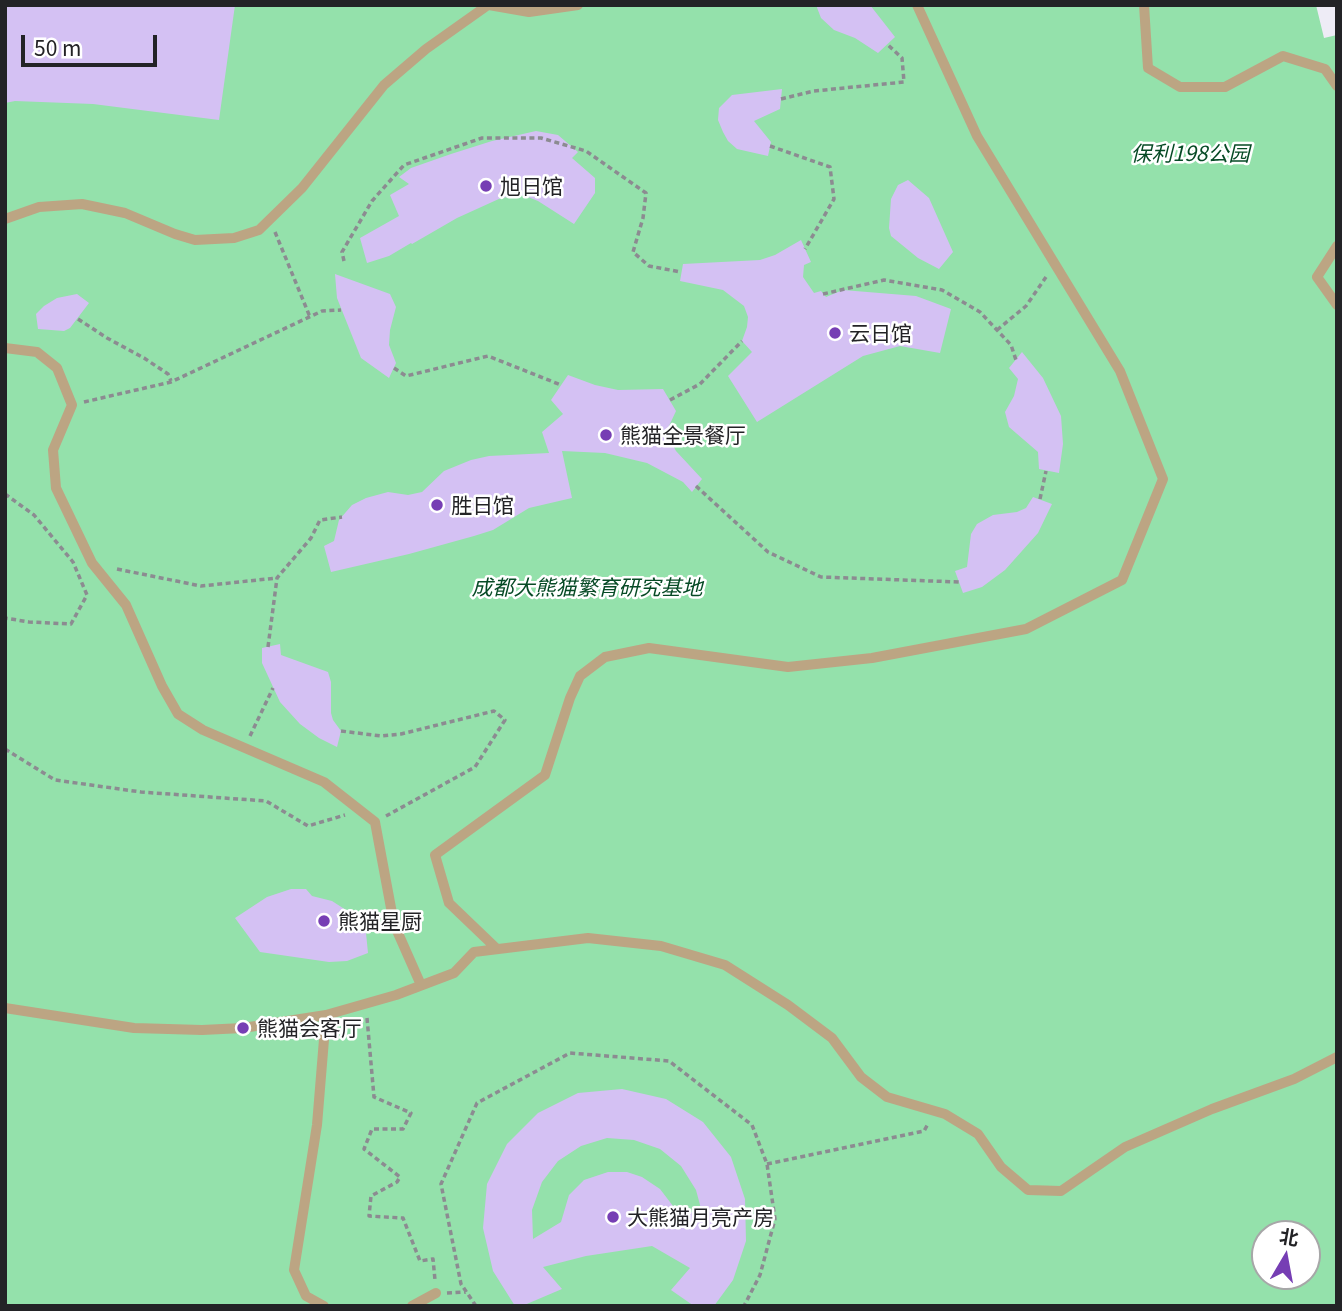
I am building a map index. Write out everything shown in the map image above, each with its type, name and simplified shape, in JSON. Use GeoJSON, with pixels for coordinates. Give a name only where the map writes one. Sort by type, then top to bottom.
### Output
{"type":"FeatureCollection","features":[{"type":"Feature","properties":{"kind":"lane"},"geometry":{"type":"LineString","coordinates":[[5,219],[39,207],[82,204],[125,213],[185,237],[209,241],[234,238],[260,230],[302,188],[384,85],[426,49],[489,5],[529,12],[578,5]]}},
{"type":"Feature","properties":{"kind":"lane"},"geometry":{"type":"LineString","coordinates":[[497,949],[449,903],[435,855],[545,775],[580,676],[605,657],[649,648],[788,667],[872,658],[1026,629],[1122,580],[1163,479],[1119,371],[977,136],[916,5]]}},
{"type":"Feature","properties":{"kind":"lane"},"geometry":{"type":"LineString","coordinates":[[1144,5],[1148,68],[1180,87],[1226,87],[1283,56],[1325,69],[1337,86]]}},
{"type":"Feature","properties":{"kind":"lane"},"geometry":{"type":"LineString","coordinates":[[1337,246],[1317,277],[1337,305]]}},
{"type":"Feature","properties":{"kind":"lane"},"geometry":{"type":"LineString","coordinates":[[5,348],[37,352],[57,368],[72,405],[53,450],[56,488],[92,563],[125,605],[162,687],[178,714],[203,730],[324,782],[375,822],[394,924],[421,985]]}},
{"type":"Feature","properties":{"kind":"lane"},"geometry":{"type":"LineString","coordinates":[[5,1008],[134,1028],[243,1028],[326,1015],[365,1004],[454,972],[474,953],[588,938],[661,946],[725,965],[788,1005],[832,1038],[862,1077],[887,1097],[945,1114],[978,1134],[1001,1167],[1028,1189],[1061,1191],[1125,1147],[1212,1109],[1294,1079],[1337,1057]]}},
{"type":"Feature","properties":{"kind":"lane"},"geometry":{"type":"LineString","coordinates":[[324,1306],[306,1296],[294,1270],[317,1125],[326,1015]]}},
{"type":"Feature","properties":{"kind":"lane"},"geometry":{"type":"LineString","coordinates":[[412,1306],[436,1293]]}},
{"type":"Feature","properties":{"kind":"path"},"geometry":{"type":"LineString","coordinates":[[781,99],[814,91],[904,82],[902,58],[887,44]]}},
{"type":"Feature","properties":{"kind":"path"},"geometry":{"type":"LineString","coordinates":[[344,261],[342,252],[372,201],[404,165],[482,138],[541,138],[586,151],[646,193],[643,218],[633,253],[649,266],[681,272]]}},
{"type":"Feature","properties":{"kind":"path"},"geometry":{"type":"LineString","coordinates":[[770,146],[830,167],[834,199],[805,249]]}},
{"type":"Feature","properties":{"kind":"path"},"geometry":{"type":"LineString","coordinates":[[270,220],[310,317]]}},
{"type":"Feature","properties":{"kind":"path"},"geometry":{"type":"LineString","coordinates":[[997,330],[1026,306],[1055,263]]}},
{"type":"Feature","properties":{"kind":"path"},"geometry":{"type":"LineString","coordinates":[[823,294],[884,280],[942,290],[980,312],[1011,345],[1016,360]]}},
{"type":"Feature","properties":{"kind":"path"},"geometry":{"type":"LineString","coordinates":[[72,405],[171,382],[322,311],[341,310]]}},
{"type":"Feature","properties":{"kind":"path"},"geometry":{"type":"LineString","coordinates":[[78,319],[168,374],[171,382]]}},
{"type":"Feature","properties":{"kind":"path"},"geometry":{"type":"LineString","coordinates":[[670,400],[700,384],[742,341]]}},
{"type":"Feature","properties":{"kind":"path"},"geometry":{"type":"LineString","coordinates":[[394,368],[406,376],[488,356],[561,385]]}},
{"type":"Feature","properties":{"kind":"path"},"geometry":{"type":"LineString","coordinates":[[1040,499],[1046,471]]}},
{"type":"Feature","properties":{"kind":"path"},"geometry":{"type":"LineString","coordinates":[[696,486],[768,552],[821,577],[959,582]]}},
{"type":"Feature","properties":{"kind":"path"},"geometry":{"type":"LineString","coordinates":[[5,494],[33,515],[73,562],[87,595],[71,624],[5,618]]}},
{"type":"Feature","properties":{"kind":"path"},"geometry":{"type":"LineString","coordinates":[[268,647],[277,578],[311,538],[320,520],[342,517]]}},
{"type":"Feature","properties":{"kind":"path"},"geometry":{"type":"LineString","coordinates":[[88,554],[110,567],[130,574],[201,586],[277,578]]}},
{"type":"Feature","properties":{"kind":"path"},"geometry":{"type":"LineString","coordinates":[[244,748],[273,688]]}},
{"type":"Feature","properties":{"kind":"path"},"geometry":{"type":"LineString","coordinates":[[341,731],[381,736],[401,734],[494,711],[505,720],[475,767],[375,822]]}},
{"type":"Feature","properties":{"kind":"path"},"geometry":{"type":"LineString","coordinates":[[5,749],[55,780],[141,792],[266,801],[308,826],[361,810]]}},
{"type":"Feature","properties":{"kind":"path"},"geometry":{"type":"LineString","coordinates":[[365,1004],[373,1097],[411,1113],[403,1129],[372,1129],[364,1149],[400,1177],[397,1182],[372,1196],[369,1216],[403,1218],[420,1261],[433,1259],[436,1293]]}},
{"type":"Feature","properties":{"kind":"path"},"geometry":{"type":"LineString","coordinates":[[475,1306],[461,1284],[440,1184],[477,1103],[570,1053],[669,1061],[752,1125],[766,1164],[775,1219],[760,1275],[744,1306]]}},
{"type":"Feature","properties":{"kind":"path"},"geometry":{"type":"LineString","coordinates":[[766,1164],[924,1131],[936,1111]]}},
{"type":"Feature","properties":{"kind":"green space","name":"成都大熊猫繁育研究基地"},"geometry":{"type":"Polygon","coordinates":[[[5,5],[1316,5],[1324,38],[1337,35],[1337,1306],[5,1306],[5,5]]]}},
{"type":"Feature","properties":{"kind":"building"},"geometry":{"type":"Polygon","coordinates":[[[5,5],[235,5],[219,120],[93,104],[15,101],[5,103],[5,5]]]}},
{"type":"Feature","properties":{"kind":"building"},"geometry":{"type":"Polygon","coordinates":[[[816,5],[870,5],[895,37],[878,53],[855,38],[834,30],[821,18],[816,5]]]}},
{"type":"Feature","properties":{"kind":"building"},"geometry":{"type":"Polygon","coordinates":[[[782,89],[780,109],[754,121],[771,142],[768,156],[737,149],[723,132],[718,120],[719,108],[732,95],[782,89]]]}},
{"type":"Feature","properties":{"kind":"building"},"geometry":{"type":"Polygon","coordinates":[[[536,131],[558,135],[578,152],[572,158],[595,178],[595,193],[574,224],[528,197],[520,195],[501,198],[457,218],[389,256],[367,263],[360,238],[399,216],[390,195],[409,184],[399,177],[411,168],[451,154],[536,131]]]}},
{"type":"Feature","properties":{"kind":"building"},"geometry":{"type":"Polygon","coordinates":[[[908,180],[929,198],[953,252],[939,269],[918,258],[891,236],[891,199],[898,185],[908,180]]]}},
{"type":"Feature","properties":{"kind":"building"},"geometry":{"type":"Polygon","coordinates":[[[801,240],[811,262],[804,265],[803,277],[814,293],[821,291],[826,297],[843,290],[916,296],[951,309],[940,353],[900,346],[863,356],[757,422],[728,376],[752,352],[742,341],[748,317],[744,306],[723,290],[680,281],[683,264],[760,260],[801,240]]]}},
{"type":"Feature","properties":{"kind":"building"},"geometry":{"type":"Polygon","coordinates":[[[335,274],[390,294],[396,307],[389,345],[396,363],[389,378],[361,358],[337,298],[335,274]]]}},
{"type":"Feature","properties":{"kind":"building"},"geometry":{"type":"Polygon","coordinates":[[[77,294],[89,303],[70,328],[64,331],[38,329],[36,314],[44,306],[57,298],[77,294]]]}},
{"type":"Feature","properties":{"kind":"building"},"geometry":{"type":"Polygon","coordinates":[[[1022,352],[1043,378],[1061,416],[1063,444],[1059,473],[1039,469],[1038,452],[1009,427],[1005,412],[1014,396],[1018,379],[1009,368],[1022,352]]]}},
{"type":"Feature","properties":{"kind":"building"},"geometry":{"type":"Polygon","coordinates":[[[568,375],[618,390],[663,389],[676,411],[669,426],[669,438],[676,451],[702,479],[692,492],[683,482],[647,463],[605,453],[562,451],[572,498],[529,508],[493,530],[474,536],[331,572],[324,546],[334,541],[339,520],[352,505],[388,492],[408,495],[422,492],[444,471],[471,460],[489,456],[549,453],[542,432],[563,414],[551,400],[568,375]]]}},
{"type":"Feature","properties":{"kind":"building"},"geometry":{"type":"Polygon","coordinates":[[[1033,497],[1052,504],[1038,533],[1005,570],[982,587],[963,593],[955,571],[967,567],[971,534],[977,524],[993,515],[1026,508],[1033,497]]]}},
{"type":"Feature","properties":{"kind":"building"},"geometry":{"type":"Polygon","coordinates":[[[280,644],[281,655],[328,672],[331,682],[331,713],[341,731],[337,747],[300,724],[280,702],[262,663],[262,648],[280,644]]]}},
{"type":"Feature","properties":{"kind":"building"},"geometry":{"type":"Polygon","coordinates":[[[291,889],[306,889],[312,896],[332,901],[360,919],[366,933],[368,953],[347,961],[329,962],[260,952],[235,918],[267,897],[291,889]]]}},
{"type":"Feature","properties":{"kind":"building"},"geometry":{"type":"Polygon","coordinates":[[[622,1089],[666,1099],[703,1122],[731,1157],[745,1199],[746,1241],[733,1280],[714,1306],[694,1306],[671,1290],[690,1268],[652,1246],[586,1256],[543,1267],[562,1289],[522,1306],[515,1306],[493,1271],[483,1228],[487,1184],[507,1144],[538,1113],[578,1093],[622,1089]],[[607,1138],[581,1146],[558,1161],[542,1182],[532,1210],[533,1239],[561,1222],[569,1195],[584,1180],[608,1172],[627,1172],[642,1177],[660,1189],[673,1206],[703,1216],[696,1190],[681,1166],[660,1149],[634,1140],[607,1138]]]}},
{"type":"Feature","properties":{"kind":"place","name":"旭日馆"},"geometry":{"type":"Point","coordinates":[486,186]}},
{"type":"Feature","properties":{"kind":"place","name":"云日馆"},"geometry":{"type":"Point","coordinates":[835,333]}},
{"type":"Feature","properties":{"kind":"place","name":"熊猫全景餐厅"},"geometry":{"type":"Point","coordinates":[606,435]}},
{"type":"Feature","properties":{"kind":"place","name":"胜日馆"},"geometry":{"type":"Point","coordinates":[437,505]}},
{"type":"Feature","properties":{"kind":"place","name":"熊猫星厨"},"geometry":{"type":"Point","coordinates":[324,921]}},
{"type":"Feature","properties":{"kind":"place","name":"熊猫会客厅"},"geometry":{"type":"Point","coordinates":[243,1028]}},
{"type":"Feature","properties":{"kind":"place","name":"大熊猫月亮产房"},"geometry":{"type":"Point","coordinates":[613,1217]}},
{"type":"Feature","properties":{"kind":"park label","name":"保利198公园"},"geometry":{"type":"Point","coordinates":[1190,153]}}]}
